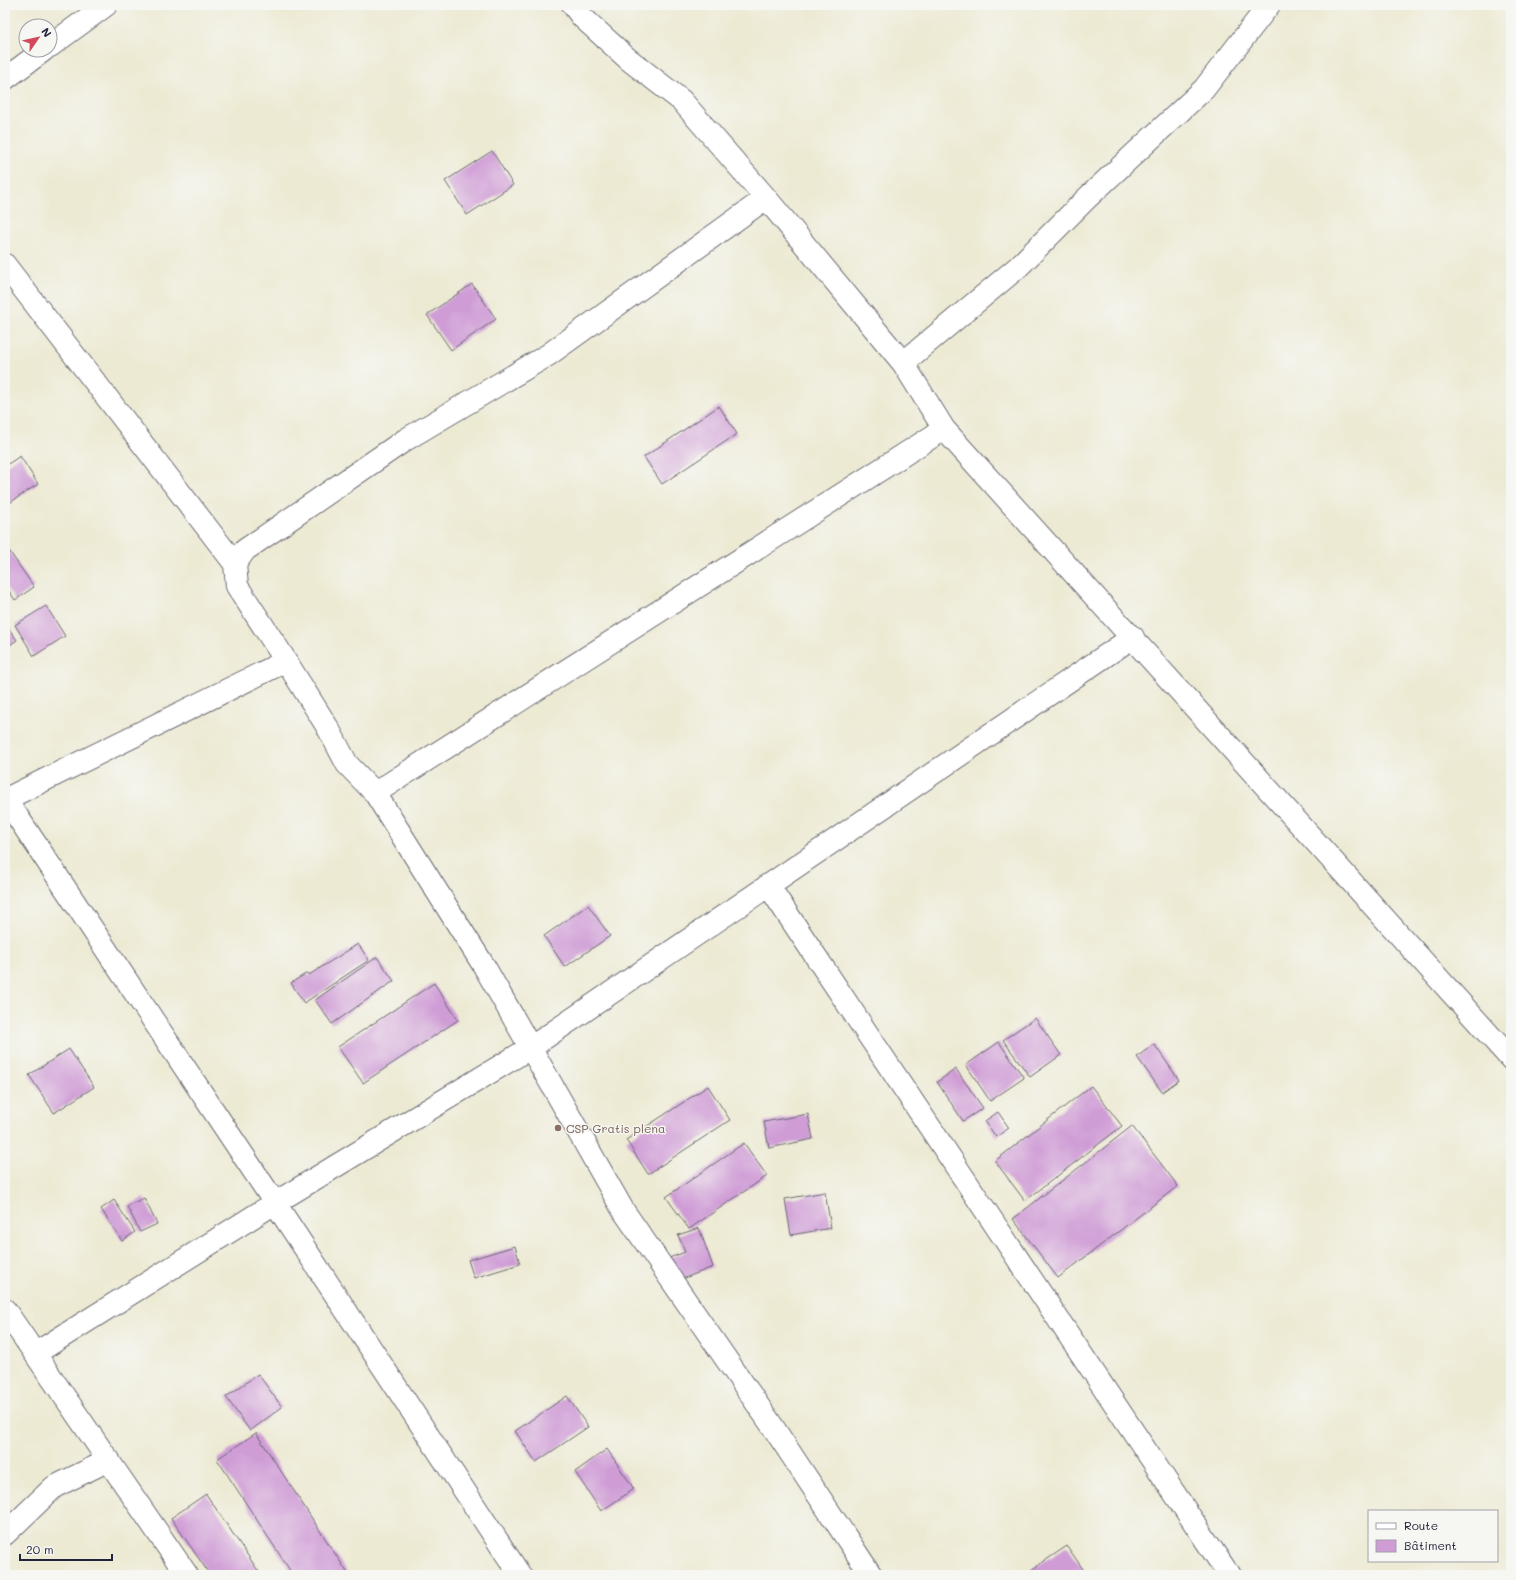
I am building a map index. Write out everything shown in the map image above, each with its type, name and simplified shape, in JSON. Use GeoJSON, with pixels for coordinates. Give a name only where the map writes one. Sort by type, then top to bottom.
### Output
{"type":"FeatureCollection","features":[{"type":"Feature","properties":{"kind":"street"},"geometry":{"type":"LineString","coordinates":[[58,40],[106,5]]}},
{"type":"Feature","properties":{"kind":"street"},"geometry":{"type":"LineString","coordinates":[[574,5],[582,17],[628,59],[682,101],[766,198],[903,363],[944,429],[1133,637],[1511,1059]]}},
{"type":"Feature","properties":{"kind":"street"},"geometry":{"type":"LineString","coordinates":[[903,363],[1018,266],[1086,199],[1204,88],[1264,7]]}},
{"type":"Feature","properties":{"kind":"street"},"geometry":{"type":"LineString","coordinates":[[5,79],[33,58]]}},
{"type":"Feature","properties":{"kind":"street"},"geometry":{"type":"LineString","coordinates":[[235,564],[245,550],[404,440],[548,355],[766,198]]}},
{"type":"Feature","properties":{"kind":"street"},"geometry":{"type":"LineString","coordinates":[[5,265],[235,564],[237,586],[328,728],[347,764],[375,793],[484,966],[624,1210],[871,1575]]}},
{"type":"Feature","properties":{"kind":"street"},"geometry":{"type":"LineString","coordinates":[[375,793],[944,429]]}},
{"type":"Feature","properties":{"kind":"street"},"geometry":{"type":"LineString","coordinates":[[36,1353],[275,1203],[530,1048],[1133,637]]}},
{"type":"Feature","properties":{"kind":"street"},"geometry":{"type":"LineString","coordinates":[[286,661],[6,799],[520,1575]]}},
{"type":"Feature","properties":{"kind":"street"},"geometry":{"type":"LineString","coordinates":[[768,885],[1229,1575]]}},
{"type":"Feature","properties":{"kind":"street"},"geometry":{"type":"LineString","coordinates":[[5,1310],[36,1353],[187,1575]]}},
{"type":"Feature","properties":{"kind":"street"},"geometry":{"type":"LineString","coordinates":[[5,1534],[54,1487],[109,1460]]}},
{"type":"Feature","properties":{"kind":"building"},"geometry":{"type":"Polygon","coordinates":[[[492,151],[513,185],[467,215],[445,181],[492,151]]]}},
{"type":"Feature","properties":{"kind":"building"},"geometry":{"type":"Polygon","coordinates":[[[472,284],[496,319],[451,350],[427,315],[472,284]]]}},
{"type":"Feature","properties":{"kind":"building"},"geometry":{"type":"Polygon","coordinates":[[[719,406],[737,434],[662,484],[644,457],[719,406]]]}},
{"type":"Feature","properties":{"kind":"building"},"geometry":{"type":"Polygon","coordinates":[[[20,456],[38,484],[5,506],[5,466],[20,456]]]}},
{"type":"Feature","properties":{"kind":"building"},"geometry":{"type":"Polygon","coordinates":[[[5,545],[34,587],[15,600],[5,585],[5,545]]]}},
{"type":"Feature","properties":{"kind":"building"},"geometry":{"type":"Polygon","coordinates":[[[46,606],[65,636],[34,656],[15,625],[46,606]]]}},
{"type":"Feature","properties":{"kind":"building"},"geometry":{"type":"Polygon","coordinates":[[[5,623],[17,640],[5,648],[5,623]]]}},
{"type":"Feature","properties":{"kind":"building"},"geometry":{"type":"Polygon","coordinates":[[[588,905],[610,936],[565,967],[544,936],[588,905]]]}},
{"type":"Feature","properties":{"kind":"building"},"geometry":{"type":"Polygon","coordinates":[[[358,944],[369,960],[304,1003],[291,983],[307,973],[309,975],[358,944]]]}},
{"type":"Feature","properties":{"kind":"building"},"geometry":{"type":"Polygon","coordinates":[[[377,957],[394,981],[332,1024],[315,1000],[377,957]]]}},
{"type":"Feature","properties":{"kind":"building"},"geometry":{"type":"Polygon","coordinates":[[[434,983],[458,1020],[363,1083],[338,1047],[434,983]]]}},
{"type":"Feature","properties":{"kind":"building"},"geometry":{"type":"Polygon","coordinates":[[[1035,1018],[1061,1055],[1030,1077],[1003,1040],[1035,1018]]]}},
{"type":"Feature","properties":{"kind":"building"},"geometry":{"type":"Polygon","coordinates":[[[999,1042],[1024,1078],[990,1101],[966,1065],[999,1042]]]}},
{"type":"Feature","properties":{"kind":"building"},"geometry":{"type":"Polygon","coordinates":[[[1154,1044],[1179,1080],[1162,1092],[1137,1057],[1154,1044]]]}},
{"type":"Feature","properties":{"kind":"building"},"geometry":{"type":"Polygon","coordinates":[[[69,1049],[94,1087],[54,1113],[29,1075],[69,1049]]]}},
{"type":"Feature","properties":{"kind":"building"},"geometry":{"type":"Polygon","coordinates":[[[956,1069],[983,1108],[963,1121],[937,1082],[956,1069]]]}},
{"type":"Feature","properties":{"kind":"building"},"geometry":{"type":"Polygon","coordinates":[[[708,1086],[730,1120],[648,1174],[626,1140],[708,1086]]]}},
{"type":"Feature","properties":{"kind":"building"},"geometry":{"type":"Polygon","coordinates":[[[1091,1086],[1122,1126],[1025,1201],[995,1161],[1091,1086]]]}},
{"type":"Feature","properties":{"kind":"building"},"geometry":{"type":"Polygon","coordinates":[[[998,1112],[1009,1128],[996,1137],[985,1121],[998,1112]]]}},
{"type":"Feature","properties":{"kind":"building"},"geometry":{"type":"Polygon","coordinates":[[[808,1114],[813,1139],[769,1148],[764,1122],[808,1114]]]}},
{"type":"Feature","properties":{"kind":"building"},"geometry":{"type":"Polygon","coordinates":[[[1132,1126],[1178,1186],[1058,1278],[1013,1219],[1132,1126]]]}},
{"type":"Feature","properties":{"kind":"building"},"geometry":{"type":"Polygon","coordinates":[[[744,1143],[767,1176],[689,1229],[666,1197],[744,1143]]]}},
{"type":"Feature","properties":{"kind":"building"},"geometry":{"type":"Polygon","coordinates":[[[825,1192],[831,1228],[791,1235],[785,1199],[825,1192]]]}},
{"type":"Feature","properties":{"kind":"building"},"geometry":{"type":"Polygon","coordinates":[[[144,1198],[157,1224],[140,1232],[127,1206],[144,1198]]]}},
{"type":"Feature","properties":{"kind":"building"},"geometry":{"type":"Polygon","coordinates":[[[114,1200],[135,1232],[122,1241],[101,1209],[114,1200]]]}},
{"type":"Feature","properties":{"kind":"building"},"geometry":{"type":"Polygon","coordinates":[[[699,1228],[713,1267],[677,1281],[669,1258],[685,1252],[678,1235],[699,1228]]]}},
{"type":"Feature","properties":{"kind":"building"},"geometry":{"type":"Polygon","coordinates":[[[515,1246],[520,1264],[474,1278],[468,1260],[515,1246]]]}},
{"type":"Feature","properties":{"kind":"building"},"geometry":{"type":"Polygon","coordinates":[[[258,1374],[282,1407],[250,1431],[226,1397],[258,1374]]]}},
{"type":"Feature","properties":{"kind":"building"},"geometry":{"type":"Polygon","coordinates":[[[567,1396],[588,1427],[536,1462],[515,1431],[567,1396]]]}},
{"type":"Feature","properties":{"kind":"building"},"geometry":{"type":"Polygon","coordinates":[[[256,1433],[349,1575],[293,1575],[217,1459],[256,1433]]]}},
{"type":"Feature","properties":{"kind":"building"},"geometry":{"type":"Polygon","coordinates":[[[607,1449],[634,1489],[601,1511],[575,1472],[607,1449]]]}},
{"type":"Feature","properties":{"kind":"building"},"geometry":{"type":"Polygon","coordinates":[[[206,1494],[261,1575],[210,1575],[171,1518],[206,1494]]]}},
{"type":"Feature","properties":{"kind":"building"},"geometry":{"type":"Polygon","coordinates":[[[1067,1546],[1087,1575],[1030,1575],[1028,1572],[1067,1546]]]}},
{"type":"Feature","properties":{"kind":"place","name":"CSP Gratis plena"},"geometry":{"type":"Point","coordinates":[558,1128]}}]}
